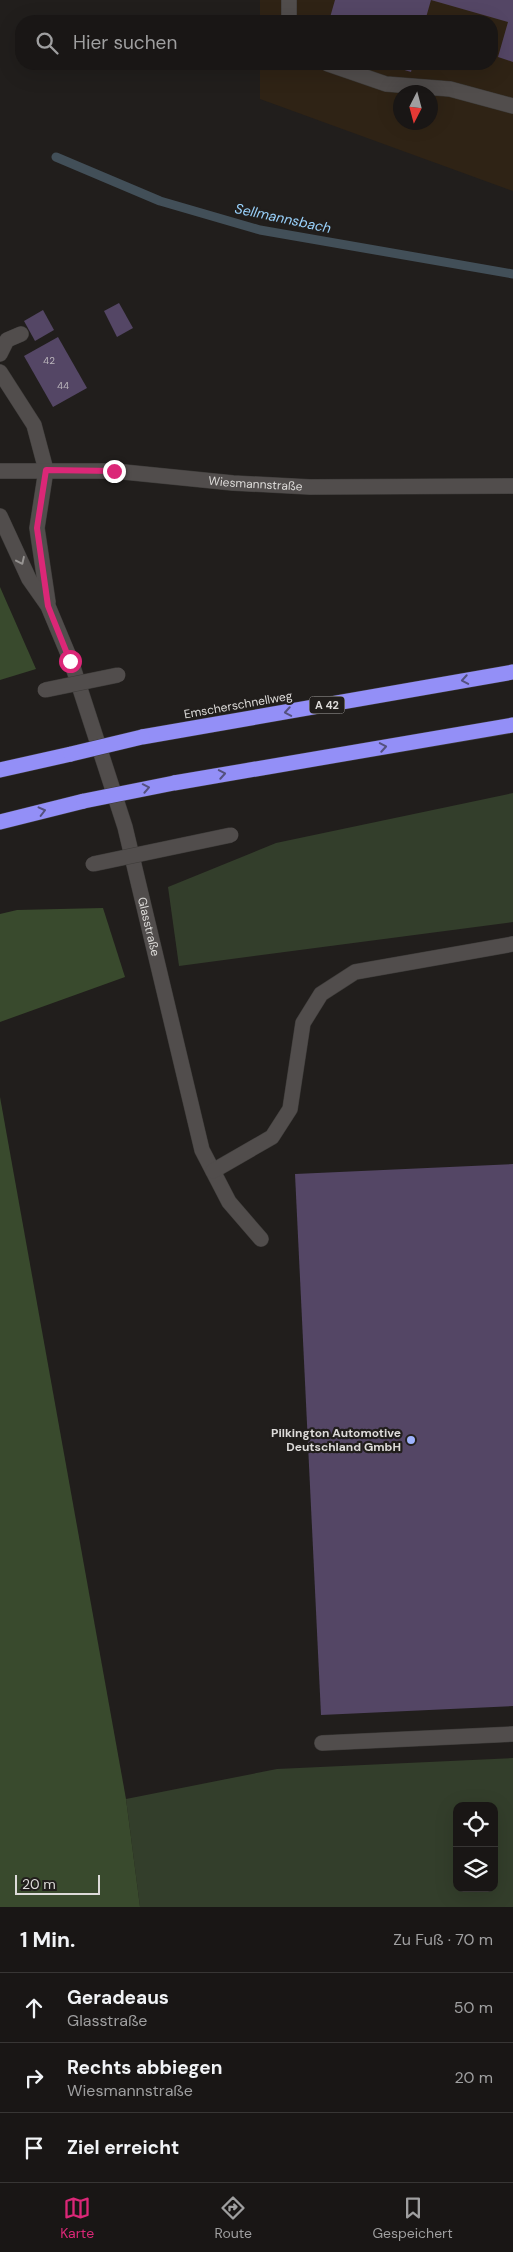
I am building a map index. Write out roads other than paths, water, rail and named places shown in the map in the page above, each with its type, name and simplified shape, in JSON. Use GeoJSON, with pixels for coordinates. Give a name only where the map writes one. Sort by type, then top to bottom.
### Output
{"type":"FeatureCollection","features":[{"type":"Feature","properties":{"kind":"highway","name":"Emscherschnellweg"},"geometry":{"type":"LineString","coordinates":[[0,770],[142,738],[513,672]]}},
{"type":"Feature","properties":{"kind":"highway"},"geometry":{"type":"LineString","coordinates":[[0,822],[84,801],[174,783],[513,725]]}},
{"type":"Feature","properties":{"kind":"street"},"geometry":{"type":"LineString","coordinates":[[289,0],[289,15]]}},
{"type":"Feature","properties":{"kind":"street"},"geometry":{"type":"LineString","coordinates":[[345,70],[386,84],[450,90],[513,106]]}},
{"type":"Feature","properties":{"kind":"street"},"geometry":{"type":"LineString","coordinates":[[0,354],[7,340],[21,334]]}},
{"type":"Feature","properties":{"kind":"street"},"geometry":{"type":"LineString","coordinates":[[0,372],[34,425],[46,470]]}},
{"type":"Feature","properties":{"kind":"street","name":"Glasstraße"},"geometry":{"type":"LineString","coordinates":[[46,470],[37,528],[48,606]]}},
{"type":"Feature","properties":{"kind":"street","name":"Wiesmannstraße"},"geometry":{"type":"LineString","coordinates":[[0,471],[114,471],[233,483],[310,487],[513,486]]}},
{"type":"Feature","properties":{"kind":"street","name":"Glasstraße"},"geometry":{"type":"LineString","coordinates":[[0,516],[29,579],[48,606],[70,661],[125,827],[202,1150],[229,1202],[261,1239]]}},
{"type":"Feature","properties":{"kind":"street"},"geometry":{"type":"LineString","coordinates":[[45,690],[118,675]]}},
{"type":"Feature","properties":{"kind":"street"},"geometry":{"type":"LineString","coordinates":[[93,864],[231,835]]}},
{"type":"Feature","properties":{"kind":"street"},"geometry":{"type":"LineString","coordinates":[[213,1171],[272,1137],[290,1109],[303,1023],[321,994],[355,972],[513,944]]}},
{"type":"Feature","properties":{"kind":"street"},"geometry":{"type":"LineString","coordinates":[[322,1743],[513,1734]]}},
{"type":"Feature","properties":{"kind":"waterway","name":"Sellmannsbach"},"geometry":{"type":"LineString","coordinates":[[56,157],[160,201],[260,230],[513,274]]}},
{"type":"Feature","properties":{"kind":"place","name":"Pilkington Automotive Deutschland GmbH"},"geometry":{"type":"Point","coordinates":[411,1440]}}]}
